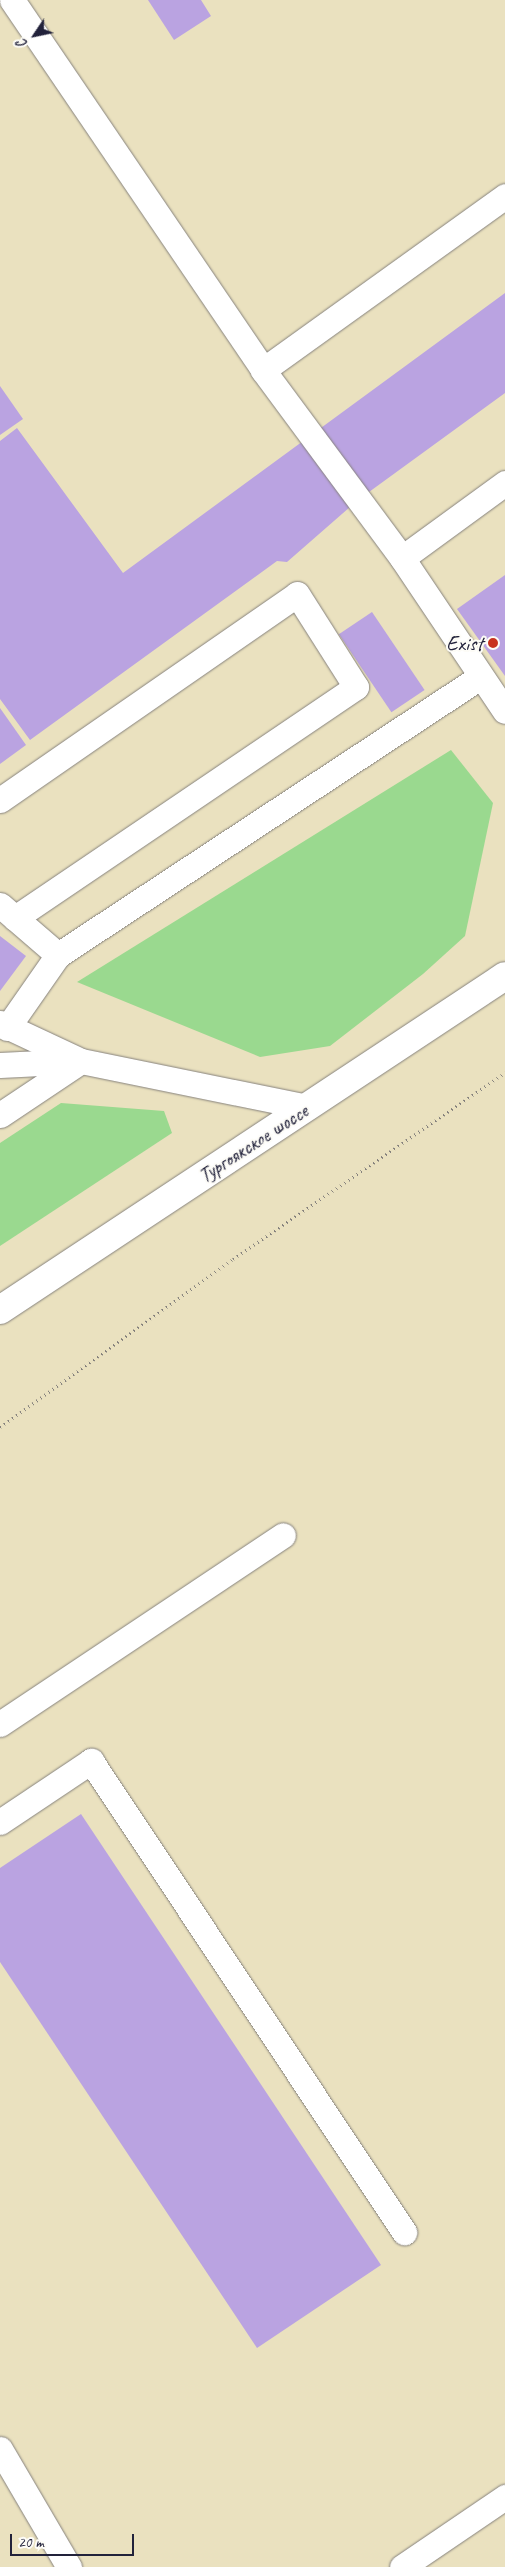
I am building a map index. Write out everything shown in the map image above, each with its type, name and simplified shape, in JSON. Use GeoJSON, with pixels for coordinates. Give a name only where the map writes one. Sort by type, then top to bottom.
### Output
{"type":"FeatureCollection","features":[{"type":"Feature","properties":{"kind":"main road","name":"Тургоякское шоссе"},"geometry":{"type":"LineString","coordinates":[[0,1310],[505,976]]}},
{"type":"Feature","properties":{"kind":"lane"},"geometry":{"type":"LineString","coordinates":[[12,0],[263,370],[402,558],[505,712]]}},
{"type":"Feature","properties":{"kind":"lane"},"geometry":{"type":"LineString","coordinates":[[263,370],[505,196]]}},
{"type":"Feature","properties":{"kind":"lane"},"geometry":{"type":"LineString","coordinates":[[402,558],[505,483]]}},
{"type":"Feature","properties":{"kind":"lane"},"geometry":{"type":"LineString","coordinates":[[0,800],[298,594],[356,687],[7,912],[58,955]]}},
{"type":"Feature","properties":{"kind":"lane"},"geometry":{"type":"LineString","coordinates":[[307,1107],[81,1061],[3,1025],[58,955],[480,677]]}},
{"type":"Feature","properties":{"kind":"lane"},"geometry":{"type":"LineString","coordinates":[[0,1065],[81,1061]]}},
{"type":"Feature","properties":{"kind":"lane"},"geometry":{"type":"LineString","coordinates":[[0,1116],[81,1061]]}},
{"type":"Feature","properties":{"kind":"lane"},"geometry":{"type":"LineString","coordinates":[[0,1724],[283,1535]]}},
{"type":"Feature","properties":{"kind":"lane"},"geometry":{"type":"LineString","coordinates":[[0,1822],[91,1761],[404,2232]]}},
{"type":"Feature","properties":{"kind":"lane"},"geometry":{"type":"LineString","coordinates":[[0,2448],[69,2567]]}},
{"type":"Feature","properties":{"kind":"lane"},"geometry":{"type":"LineString","coordinates":[[402,2567],[505,2497]]}},
{"type":"Feature","properties":{"kind":"path"},"geometry":{"type":"LineString","coordinates":[[0,1427],[233,1259],[505,1073]]}},
{"type":"Feature","properties":{"kind":"green space"},"geometry":{"type":"Polygon","coordinates":[[[451,750],[493,803],[465,936],[423,974],[330,1046],[260,1057],[77,982],[451,750]]]}},
{"type":"Feature","properties":{"kind":"green space"},"geometry":{"type":"Polygon","coordinates":[[[61,1103],[164,1111],[172,1133],[0,1246],[0,1143],[61,1103]]]}},
{"type":"Feature","properties":{"kind":"building"},"geometry":{"type":"Polygon","coordinates":[[[148,0],[201,0],[211,16],[174,40],[148,0]]]}},
{"type":"Feature","properties":{"kind":"building"},"geometry":{"type":"Polygon","coordinates":[[[505,293],[505,393],[358,500],[287,562],[277,561],[30,740],[0,699],[0,441],[17,428],[123,573],[505,293]]]}},
{"type":"Feature","properties":{"kind":"building"},"geometry":{"type":"Polygon","coordinates":[[[0,386],[23,419],[0,435],[0,386]]]}},
{"type":"Feature","properties":{"kind":"building","name":"Exist"},"geometry":{"type":"Polygon","coordinates":[[[505,575],[505,676],[457,609],[505,575]]]}},
{"type":"Feature","properties":{"kind":"building"},"geometry":{"type":"Polygon","coordinates":[[[372,612],[425,690],[391,712],[339,634],[372,612]]]}},
{"type":"Feature","properties":{"kind":"building"},"geometry":{"type":"Polygon","coordinates":[[[0,708],[26,745],[0,764],[0,708]]]}},
{"type":"Feature","properties":{"kind":"building"},"geometry":{"type":"Polygon","coordinates":[[[0,936],[26,956],[0,991],[0,936]]]}},
{"type":"Feature","properties":{"kind":"building"},"geometry":{"type":"Polygon","coordinates":[[[81,1814],[381,2265],[257,2348],[0,1962],[0,1868],[81,1814]]]}},
{"type":"Feature","properties":{"kind":"place","name":"Exist"},"geometry":{"type":"Point","coordinates":[493,643]}}]}
